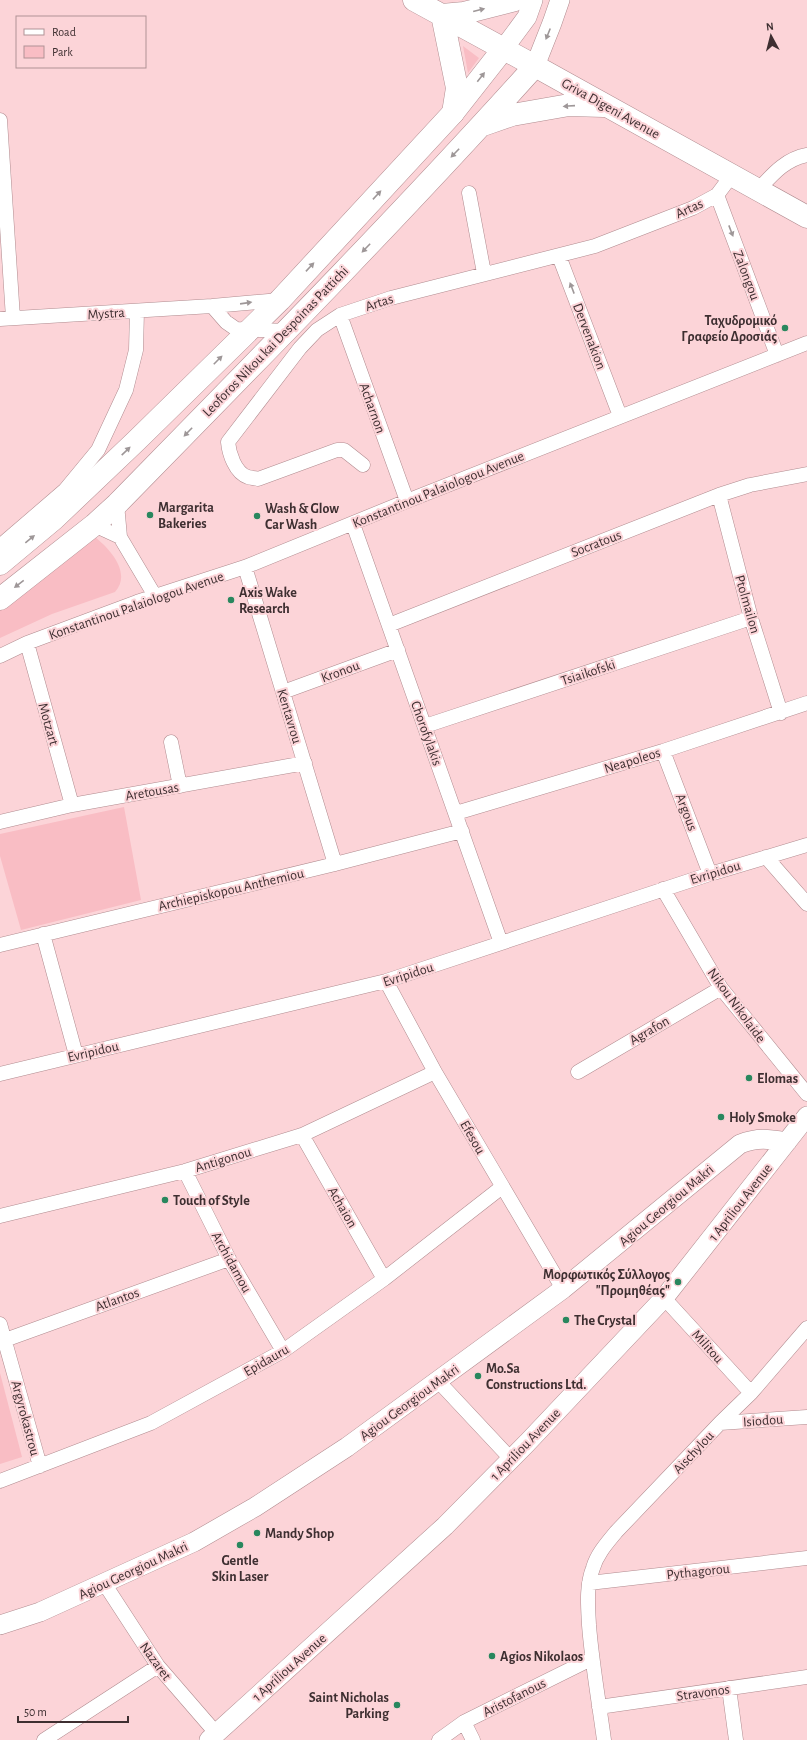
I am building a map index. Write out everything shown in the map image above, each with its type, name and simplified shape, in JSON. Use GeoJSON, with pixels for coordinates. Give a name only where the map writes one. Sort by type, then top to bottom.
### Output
{"type":"FeatureCollection","features":[{"type":"Feature","properties":{"kind":"main road","name":"Griva Digeni Avenue"},"geometry":{"type":"LineString","coordinates":[[414,0],[504,48],[807,217]]}},
{"type":"Feature","properties":{"kind":"main road"},"geometry":{"type":"LineString","coordinates":[[453,113],[457,88],[442,15],[464,14],[515,0]]}},
{"type":"Feature","properties":{"kind":"main road"},"geometry":{"type":"LineString","coordinates":[[504,48],[527,17],[533,0]]}},
{"type":"Feature","properties":{"kind":"main road"},"geometry":{"type":"LineString","coordinates":[[535,66],[560,0]]}},
{"type":"Feature","properties":{"kind":"main road","name":"Leoforos Nikou kai Despoinas Pattichi"},"geometry":{"type":"LineString","coordinates":[[0,564],[54,519],[136,441],[247,330],[280,300],[453,113],[504,48]]}},
{"type":"Feature","properties":{"kind":"main road","name":"Leoforos Nikou kai Despoinas Pattichi"},"geometry":{"type":"LineString","coordinates":[[0,599],[94,525],[117,504],[286,331],[482,125],[535,66]]}},
{"type":"Feature","properties":{"kind":"main road"},"geometry":{"type":"LineString","coordinates":[[482,125],[512,115],[569,105],[608,106]]}},
{"type":"Feature","properties":{"kind":"main road","name":"1 Apriliou Avenue"},"geometry":{"type":"LineString","coordinates":[[212,1737],[445,1526],[511,1459],[664,1298],[807,1116]]}},
{"type":"Feature","properties":{"kind":"main road","name":"Agiou Georgiou Makri"},"geometry":{"type":"LineString","coordinates":[[0,1625],[40,1612],[194,1542],[255,1507],[347,1447],[563,1289],[740,1144],[753,1139],[787,1142]]}},
{"type":"Feature","properties":{"kind":"street"},"geometry":{"type":"LineString","coordinates":[[0,120],[7,319]]}},
{"type":"Feature","properties":{"kind":"street"},"geometry":{"type":"LineString","coordinates":[[758,190],[777,169],[788,162],[807,155]]}},
{"type":"Feature","properties":{"kind":"street","name":"Artas"},"geometry":{"type":"LineString","coordinates":[[363,465],[344,450],[332,451],[258,479],[247,477],[238,470],[229,451],[228,442],[300,348],[317,330],[340,315],[391,298],[484,273],[559,256],[595,246],[692,208],[717,195],[732,175]]}},
{"type":"Feature","properties":{"kind":"street"},"geometry":{"type":"LineString","coordinates":[[469,193],[484,273]]}},
{"type":"Feature","properties":{"kind":"street","name":"Zalongou"},"geometry":{"type":"LineString","coordinates":[[717,195],[777,355]]}},
{"type":"Feature","properties":{"kind":"street","name":"Dervenakion"},"geometry":{"type":"LineString","coordinates":[[559,256],[620,416]]}},
{"type":"Feature","properties":{"kind":"street","name":"Mystra"},"geometry":{"type":"LineString","coordinates":[[7,319],[212,306],[280,300]]}},
{"type":"Feature","properties":{"kind":"street"},"geometry":{"type":"LineString","coordinates":[[212,306],[232,327],[247,330],[286,331]]}},
{"type":"Feature","properties":{"kind":"street"},"geometry":{"type":"LineString","coordinates":[[0,546],[65,490],[98,450],[126,390],[136,350],[137,311]]}},
{"type":"Feature","properties":{"kind":"street","name":"Acharnon"},"geometry":{"type":"LineString","coordinates":[[340,315],[407,501]]}},
{"type":"Feature","properties":{"kind":"street","name":"Konstantinou Palaiologou Avenue"},"geometry":{"type":"LineString","coordinates":[[0,656],[27,643],[155,596],[245,567],[620,416],[807,343]]}},
{"type":"Feature","properties":{"kind":"street","name":"Socratous"},"geometry":{"type":"LineString","coordinates":[[389,624],[719,495],[750,484],[807,474]]}},
{"type":"Feature","properties":{"kind":"street","name":"Ptolmailon"},"geometry":{"type":"LineString","coordinates":[[719,495],[751,618],[781,713]]}},
{"type":"Feature","properties":{"kind":"street"},"geometry":{"type":"LineString","coordinates":[[117,504],[120,537],[155,596]]}},
{"type":"Feature","properties":{"kind":"street","name":"Chorofylakis"},"geometry":{"type":"LineString","coordinates":[[353,524],[501,943]]}},
{"type":"Feature","properties":{"kind":"street"},"geometry":{"type":"LineString","coordinates":[[94,525],[120,537]]}},
{"type":"Feature","properties":{"kind":"street","name":"Kentavrou"},"geometry":{"type":"LineString","coordinates":[[245,567],[336,864]]}},
{"type":"Feature","properties":{"kind":"street","name":"Tsiaikofski"},"geometry":{"type":"LineString","coordinates":[[425,726],[751,618]]}},
{"type":"Feature","properties":{"kind":"street","name":"Motzart"},"geometry":{"type":"LineString","coordinates":[[27,643],[72,805]]}},
{"type":"Feature","properties":{"kind":"street","name":"Kronou"},"geometry":{"type":"LineString","coordinates":[[283,692],[398,650]]}},
{"type":"Feature","properties":{"kind":"street","name":"Neapoleos"},"geometry":{"type":"LineString","coordinates":[[456,813],[664,751],[781,713],[807,703]]}},
{"type":"Feature","properties":{"kind":"street"},"geometry":{"type":"LineString","coordinates":[[171,742],[180,786]]}},
{"type":"Feature","properties":{"kind":"street","name":"Argous"},"geometry":{"type":"LineString","coordinates":[[664,751],[710,874]]}},
{"type":"Feature","properties":{"kind":"street","name":"Aretousas"},"geometry":{"type":"LineString","coordinates":[[0,822],[72,805],[305,763]]}},
{"type":"Feature","properties":{"kind":"street","name":"Archiepiskopou Anthemiou"},"geometry":{"type":"LineString","coordinates":[[0,945],[336,864],[462,831]]}},
{"type":"Feature","properties":{"kind":"street","name":"Evripidou"},"geometry":{"type":"LineString","coordinates":[[0,1074],[386,981],[663,889],[807,845]]}},
{"type":"Feature","properties":{"kind":"street"},"geometry":{"type":"LineString","coordinates":[[766,857],[807,904]]}},
{"type":"Feature","properties":{"kind":"street","name":"Nikou Nikolaide"},"geometry":{"type":"LineString","coordinates":[[663,889],[721,988],[807,1094]]}},
{"type":"Feature","properties":{"kind":"street"},"geometry":{"type":"LineString","coordinates":[[43,934],[76,1055]]}},
{"type":"Feature","properties":{"kind":"street","name":"Efesou"},"geometry":{"type":"LineString","coordinates":[[386,981],[435,1072],[563,1289]]}},
{"type":"Feature","properties":{"kind":"street","name":"Agrafon"},"geometry":{"type":"LineString","coordinates":[[578,1072],[721,988]]}},
{"type":"Feature","properties":{"kind":"street","name":"Antigonou"},"geometry":{"type":"LineString","coordinates":[[0,1216],[185,1171],[302,1135],[435,1072]]}},
{"type":"Feature","properties":{"kind":"street","name":"Achaion"},"geometry":{"type":"LineString","coordinates":[[302,1135],[384,1279]]}},
{"type":"Feature","properties":{"kind":"street","name":"Archidamou"},"geometry":{"type":"LineString","coordinates":[[185,1171],[229,1259],[282,1351]]}},
{"type":"Feature","properties":{"kind":"street","name":"Epidauru"},"geometry":{"type":"LineString","coordinates":[[0,1481],[151,1423],[282,1351],[384,1279],[502,1187]]}},
{"type":"Feature","properties":{"kind":"street","name":"Atlantos"},"geometry":{"type":"LineString","coordinates":[[5,1340],[229,1259]]}},
{"type":"Feature","properties":{"kind":"street","name":"Militou"},"geometry":{"type":"LineString","coordinates":[[664,1298],[751,1393]]}},
{"type":"Feature","properties":{"kind":"street","name":"Argyrokastrou"},"geometry":{"type":"LineString","coordinates":[[0,1324],[40,1466]]}},
{"type":"Feature","properties":{"kind":"street","name":"Aischylou"},"geometry":{"type":"LineString","coordinates":[[604,1740],[592,1658],[588,1607],[589,1583],[593,1567],[601,1552],[616,1532],[720,1423],[751,1393],[807,1328]]}},
{"type":"Feature","properties":{"kind":"street"},"geometry":{"type":"LineString","coordinates":[[438,1381],[511,1459]]}},
{"type":"Feature","properties":{"kind":"street","name":"Isiodou"},"geometry":{"type":"LineString","coordinates":[[720,1423],[807,1417]]}},
{"type":"Feature","properties":{"kind":"street","name":"Pythagorou"},"geometry":{"type":"LineString","coordinates":[[589,1583],[807,1558]]}},
{"type":"Feature","properties":{"kind":"street","name":"Nazaret"},"geometry":{"type":"LineString","coordinates":[[104,1583],[158,1666],[212,1737]]}},
{"type":"Feature","properties":{"kind":"street","name":"Aristofanous"},"geometry":{"type":"LineString","coordinates":[[439,1740],[464,1722],[592,1658]]}},
{"type":"Feature","properties":{"kind":"street"},"geometry":{"type":"LineString","coordinates":[[44,1740],[158,1666]]}},
{"type":"Feature","properties":{"kind":"street","name":"Stravonos"},"geometry":{"type":"LineString","coordinates":[[600,1707],[807,1677]]}},
{"type":"Feature","properties":{"kind":"street"},"geometry":{"type":"LineString","coordinates":[[729,1688],[736,1740]]}},
{"type":"Feature","properties":{"kind":"street"},"geometry":{"type":"LineString","coordinates":[[464,1722],[472,1740]]}},
{"type":"Feature","properties":{"kind":"green space"},"geometry":{"type":"Polygon","coordinates":[[[463,46],[479,58],[468,73],[463,46]]]}},
{"type":"Feature","properties":{"kind":"green space"},"geometry":{"type":"Polygon","coordinates":[[[95,537],[107,548],[120,569],[120,585],[115,592],[52,614],[0,638],[0,603],[95,537]]]}},
{"type":"Feature","properties":{"kind":"green space"},"geometry":{"type":"Polygon","coordinates":[[[124,807],[141,900],[21,930],[0,856],[0,834],[124,807]]]}},
{"type":"Feature","properties":{"kind":"green space"},"geometry":{"type":"Polygon","coordinates":[[[0,1373],[22,1457],[0,1464],[0,1373]]]}},
{"type":"Feature","properties":{"kind":"place","name":"Ταχυδρομικό Γραφείο Δροσιάς"},"geometry":{"type":"Point","coordinates":[785,328]}},
{"type":"Feature","properties":{"kind":"place","name":"Margarita Bakeries"},"geometry":{"type":"Point","coordinates":[150,515]}},
{"type":"Feature","properties":{"kind":"place","name":"Wash & Glow Car Wash"},"geometry":{"type":"Point","coordinates":[257,516]}},
{"type":"Feature","properties":{"kind":"place","name":"Axis Wake Research"},"geometry":{"type":"Point","coordinates":[231,600]}},
{"type":"Feature","properties":{"kind":"place","name":"Elomas"},"geometry":{"type":"Point","coordinates":[749,1078]}},
{"type":"Feature","properties":{"kind":"place","name":"Holy Smoke"},"geometry":{"type":"Point","coordinates":[721,1117]}},
{"type":"Feature","properties":{"kind":"place","name":"Touch of Style"},"geometry":{"type":"Point","coordinates":[165,1200]}},
{"type":"Feature","properties":{"kind":"place","name":"Μορφωτικός Σύλλογος \"Προμηθέας\""},"geometry":{"type":"Point","coordinates":[678,1282]}},
{"type":"Feature","properties":{"kind":"place","name":"The Crystal"},"geometry":{"type":"Point","coordinates":[566,1320]}},
{"type":"Feature","properties":{"kind":"place","name":"Mo.Sa Constructions Ltd."},"geometry":{"type":"Point","coordinates":[478,1376]}},
{"type":"Feature","properties":{"kind":"place","name":"Mandy Shop"},"geometry":{"type":"Point","coordinates":[257,1533]}},
{"type":"Feature","properties":{"kind":"place","name":"Gentle Skin Laser"},"geometry":{"type":"Point","coordinates":[240,1545]}},
{"type":"Feature","properties":{"kind":"place","name":"Agios Nikolaos"},"geometry":{"type":"Point","coordinates":[492,1656]}},
{"type":"Feature","properties":{"kind":"place","name":"Saint Nicholas Parking"},"geometry":{"type":"Point","coordinates":[397,1705]}}]}
